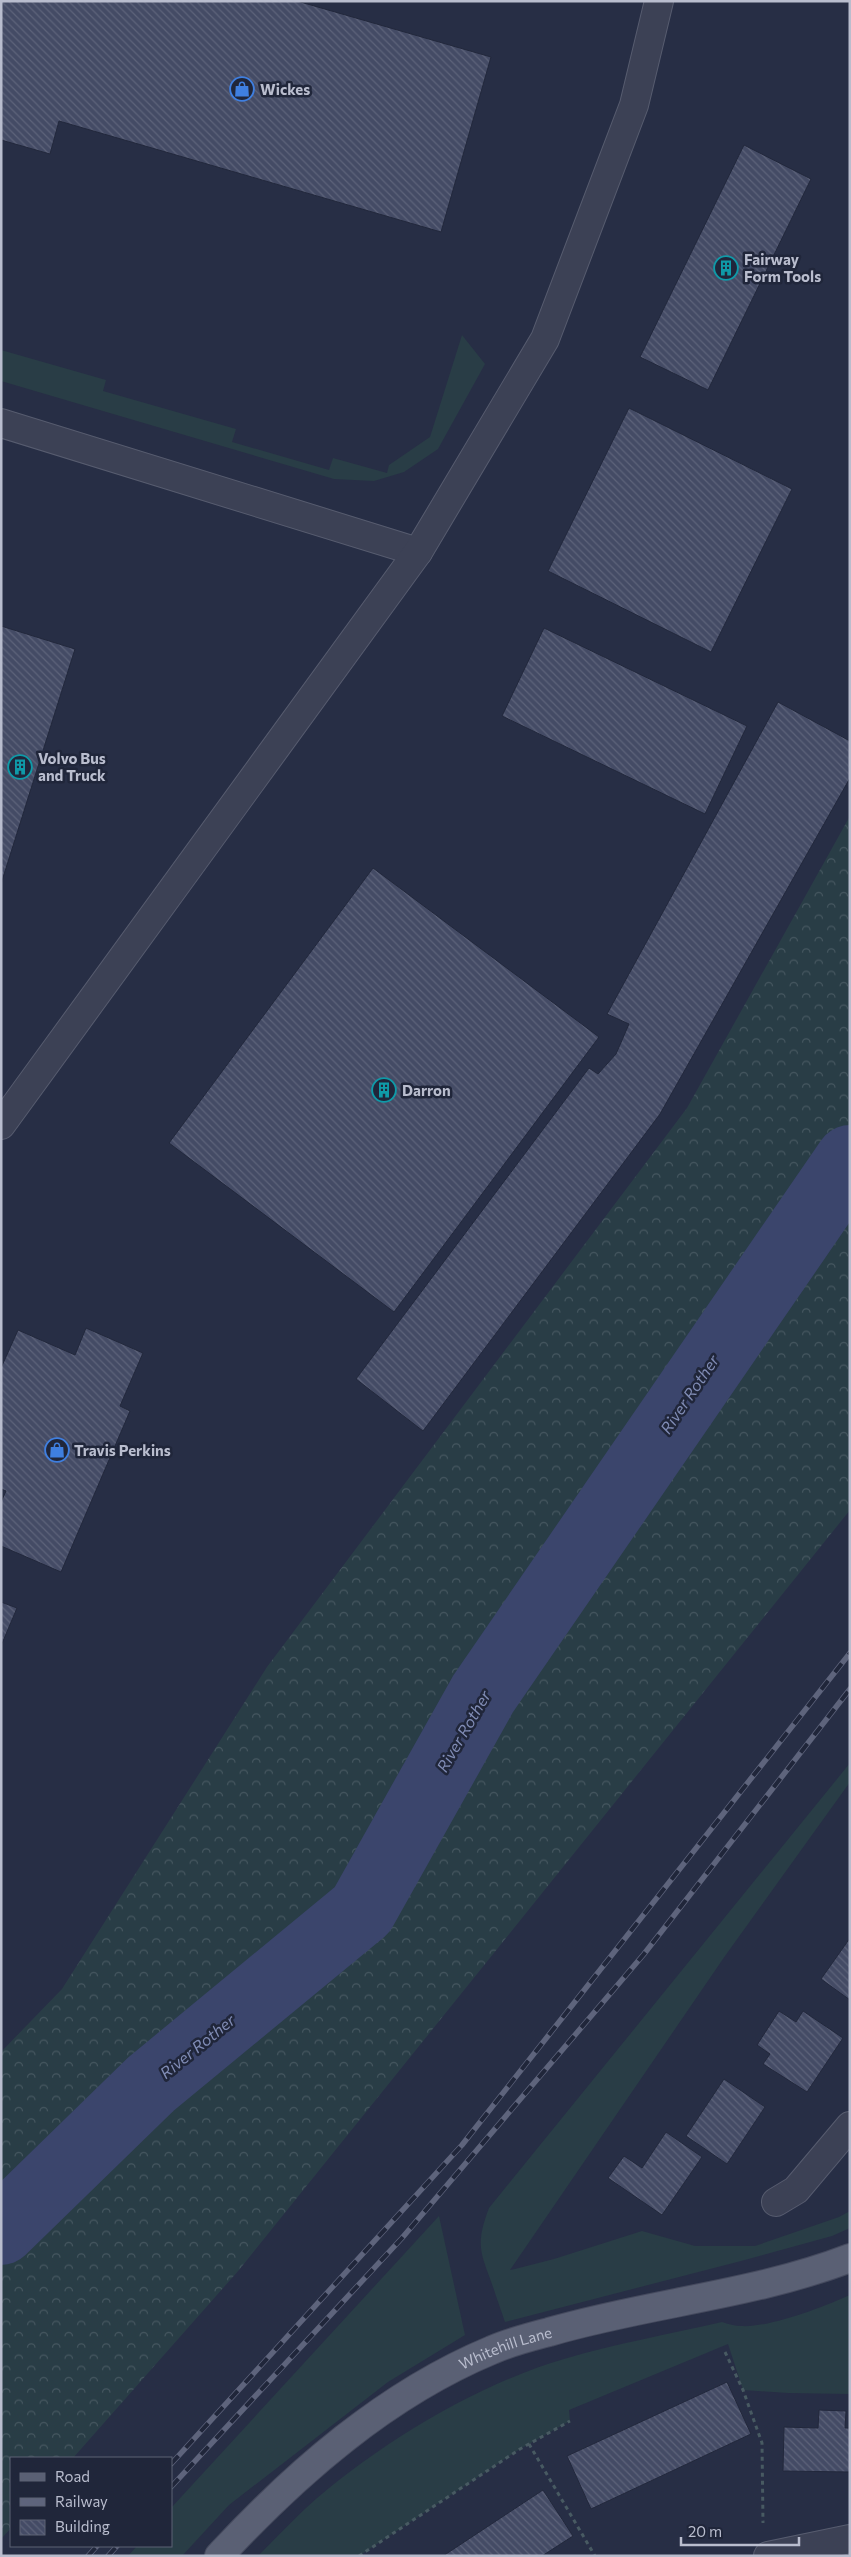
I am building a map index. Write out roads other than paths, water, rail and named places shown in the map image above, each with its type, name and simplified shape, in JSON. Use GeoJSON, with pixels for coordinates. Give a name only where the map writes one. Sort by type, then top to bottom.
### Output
{"type":"FeatureCollection","features":[{"type":"Feature","properties":{"kind":"main road","name":"Whitehill Lane"},"geometry":{"type":"LineString","coordinates":[[219,2556],[294,2481],[349,2434],[415,2391],[492,2350],[551,2331],[753,2286],[830,2266],[850,2258]]}},
{"type":"Feature","properties":{"kind":"street"},"geometry":{"type":"LineString","coordinates":[[1,1125],[418,552],[544,339],[634,105],[659,1]]}},
{"type":"Feature","properties":{"kind":"street"},"geometry":{"type":"LineString","coordinates":[[1,422],[418,552]]}},
{"type":"Feature","properties":{"kind":"street"},"geometry":{"type":"LineString","coordinates":[[776,2202],[796,2190],[850,2126]]}},
{"type":"Feature","properties":{"kind":"street"},"geometry":{"type":"LineString","coordinates":[[768,2556],[850,2540]]}},
{"type":"Feature","properties":{"kind":"waterway","name":"River Rother"},"geometry":{"type":"LineString","coordinates":[[1,2230],[151,2084],[362,1910],[483,1694],[850,1160]]}},
{"type":"Feature","properties":{"kind":"railway"},"geometry":{"type":"LineString","coordinates":[[172,2463],[462,2145],[850,1653]]}},
{"type":"Feature","properties":{"kind":"railway"},"geometry":{"type":"LineString","coordinates":[[172,2486],[402,2238],[644,1954],[850,1689]]}},
{"type":"Feature","properties":{"kind":"railway"},"geometry":{"type":"LineString","coordinates":[[88,2556],[96,2547]]}},
{"type":"Feature","properties":{"kind":"railway"},"geometry":{"type":"LineString","coordinates":[[108,2556],[116,2547]]}},
{"type":"Feature","properties":{"kind":"place","name":"Wickes"},"geometry":{"type":"Point","coordinates":[242,89]}},
{"type":"Feature","properties":{"kind":"place","name":"Fairway Form Tools"},"geometry":{"type":"Point","coordinates":[726,268]}},
{"type":"Feature","properties":{"kind":"place","name":"Volvo Bus and Truck"},"geometry":{"type":"Point","coordinates":[20,767]}},
{"type":"Feature","properties":{"kind":"place","name":"Darron"},"geometry":{"type":"Point","coordinates":[384,1090]}},
{"type":"Feature","properties":{"kind":"place","name":"Travis Perkins"},"geometry":{"type":"Point","coordinates":[57,1450]}}]}
